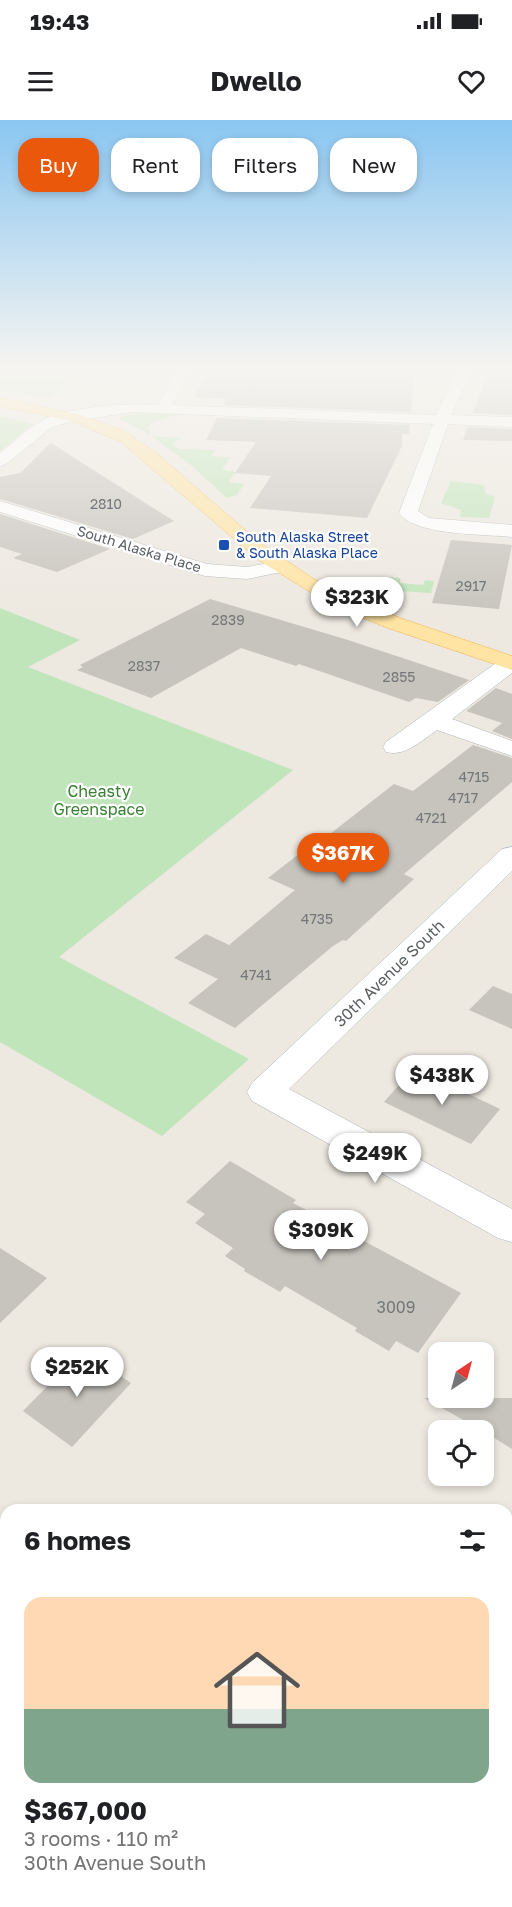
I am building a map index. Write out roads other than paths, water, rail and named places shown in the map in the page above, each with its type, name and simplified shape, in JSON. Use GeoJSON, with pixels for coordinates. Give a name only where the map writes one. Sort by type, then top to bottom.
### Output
{"type":"FeatureCollection","features":[{"type":"Feature","properties":{"kind":"main road"},"geometry":{"type":"LineString","coordinates":[[143,451],[280,567],[354,606],[408,628],[511,663]]}},
{"type":"Feature","properties":{"kind":"street"},"geometry":{"type":"LineString","coordinates":[[0,461],[12,451]]}},
{"type":"Feature","properties":{"kind":"street"},"geometry":{"type":"LineString","coordinates":[[430,451],[408,513],[416,520],[434,525],[512,531]]}},
{"type":"Feature","properties":{"kind":"street","name":"South Alaska Place"},"geometry":{"type":"LineString","coordinates":[[0,506],[205,570],[247,573],[280,567]]}},
{"type":"Feature","properties":{"kind":"street"},"geometry":{"type":"LineString","coordinates":[[395,747],[434,722],[511,663]]}},
{"type":"Feature","properties":{"kind":"street"},"geometry":{"type":"LineString","coordinates":[[434,722],[512,749]]}},
{"type":"Feature","properties":{"kind":"street","name":"30th Avenue South"},"geometry":{"type":"LineString","coordinates":[[512,855],[265,1092],[512,1227]]}},
{"type":"Feature","properties":{"kind":"place","name":"South Alaska Street & South Alaska Place"},"geometry":{"type":"Point","coordinates":[224,545]}},
{"type":"Feature","properties":{"kind":"park label","name":"Cheasty Greenspace"},"geometry":{"type":"Point","coordinates":[99,800]}}]}
